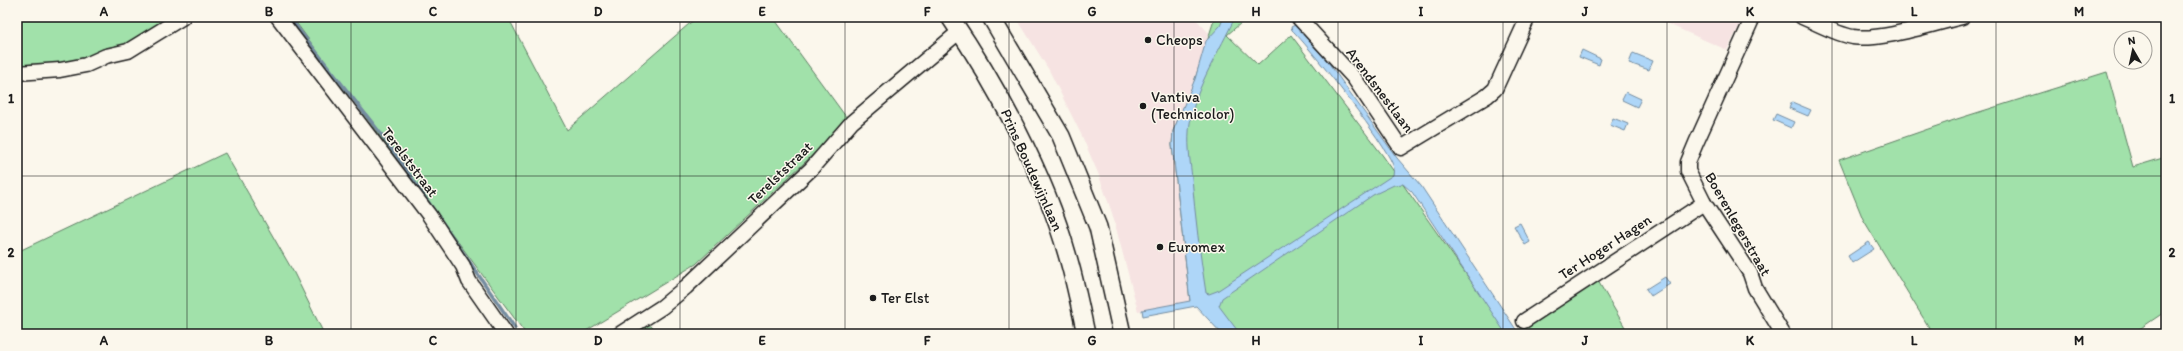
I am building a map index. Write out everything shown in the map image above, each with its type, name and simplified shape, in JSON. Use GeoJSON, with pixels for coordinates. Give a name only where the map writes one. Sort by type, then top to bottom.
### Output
{"type":"FeatureCollection","features":[{"type":"Feature","properties":{"kind":"main road","name":"Prins Boudewijnlaan"},"geometry":{"type":"LineString","coordinates":[[950,17],[998,93],[1051,206],[1067,253],[1086,334]]}},
{"type":"Feature","properties":{"kind":"main road"},"geometry":{"type":"LineString","coordinates":[[991,17],[1017,58],[1064,142],[1098,227],[1122,334]]}},
{"type":"Feature","properties":{"kind":"street"},"geometry":{"type":"LineString","coordinates":[[17,73],[60,70],[86,65],[106,56],[128,51],[183,17]]}},
{"type":"Feature","properties":{"kind":"street","name":"Terelststraat"},"geometry":{"type":"LineString","coordinates":[[278,17],[429,215],[463,266],[469,281],[506,334]]}},
{"type":"Feature","properties":{"kind":"street","name":"Arendsnestlaan"},"geometry":{"type":"LineString","coordinates":[[1298,17],[1354,78],[1402,148],[1487,96],[1495,89],[1528,17]]}},
{"type":"Feature","properties":{"kind":"street","name":"Boerenlegerstraat"},"geometry":{"type":"LineString","coordinates":[[1752,17],[1688,162],[1688,171],[1704,203],[1750,273],[1755,288],[1783,334]]}},
{"type":"Feature","properties":{"kind":"street"},"geometry":{"type":"LineString","coordinates":[[1802,17],[1842,35],[1855,37],[1878,36],[1962,17]]}},
{"type":"Feature","properties":{"kind":"street","name":"Terelststraat"},"geometry":{"type":"LineString","coordinates":[[620,334],[662,307],[686,288],[811,170],[864,112],[960,31]]}},
{"type":"Feature","properties":{"kind":"street","name":"Ter Hoger Hagen"},"geometry":{"type":"LineString","coordinates":[[1524,320],[1704,203]]}},
{"type":"Feature","properties":{"kind":"shaded area"},"geometry":{"type":"Polygon","coordinates":[[[1016,17],[1194,17],[1209,33],[1172,145],[1190,301],[1138,311],[1112,213],[1098,173],[1081,134],[1049,70],[1016,17]]]}},
{"type":"Feature","properties":{"kind":"shaded area"},"geometry":{"type":"Polygon","coordinates":[[[1652,17],[1744,17],[1727,50],[1652,17]]]}},
{"type":"Feature","properties":{"kind":"green space"},"geometry":{"type":"Polygon","coordinates":[[[17,17],[169,17],[126,47],[87,62],[17,70],[17,17]]]}},
{"type":"Feature","properties":{"kind":"green space"},"geometry":{"type":"Polygon","coordinates":[[[292,17],[508,17],[567,130],[697,17],[773,17],[849,121],[696,264],[581,334],[526,334],[292,17]]]}},
{"type":"Feature","properties":{"kind":"green space"},"geometry":{"type":"Polygon","coordinates":[[[1215,17],[1248,17],[1227,35],[1258,65],[1291,35],[1383,156],[1508,334],[1222,334],[1202,310],[1190,301],[1172,145],[1173,131],[1193,85],[1215,17]]]}},
{"type":"Feature","properties":{"kind":"green space"},"geometry":{"type":"Polygon","coordinates":[[[2107,72],[2133,167],[2166,157],[2166,311],[2132,334],[1933,334],[1863,219],[1839,160],[1957,119],[2107,72]]]}},
{"type":"Feature","properties":{"kind":"green space"},"geometry":{"type":"Polygon","coordinates":[[[225,153],[294,273],[324,334],[17,334],[17,252],[225,153]]]}},
{"type":"Feature","properties":{"kind":"green space"},"geometry":{"type":"Polygon","coordinates":[[[1598,281],[1629,334],[1512,334],[1598,281]]]}},
{"type":"Feature","properties":{"kind":"green space"},"geometry":{"type":"Polygon","coordinates":[[[635,325],[651,326],[659,334],[620,334],[635,325]]]}},
{"type":"Feature","properties":{"kind":"water"},"geometry":{"type":"Polygon","coordinates":[[[1224,17],[1235,17],[1197,95],[1189,130],[1189,150],[1206,293],[1209,294],[1217,291],[1393,175],[1394,169],[1380,142],[1331,76],[1292,30],[1291,27],[1295,25],[1328,62],[1397,158],[1421,186],[1519,334],[1506,334],[1412,192],[1403,184],[1394,185],[1373,195],[1222,298],[1219,306],[1240,334],[1222,334],[1196,306],[1143,316],[1142,310],[1190,301],[1172,145],[1173,131],[1195,79],[1206,41],[1220,26],[1224,17]]]}},
{"type":"Feature","properties":{"kind":"water"},"geometry":{"type":"Polygon","coordinates":[[[1582,50],[1601,59],[1599,65],[1579,57],[1582,50]]]}},
{"type":"Feature","properties":{"kind":"water"},"geometry":{"type":"Polygon","coordinates":[[[1633,53],[1653,61],[1649,70],[1629,63],[1633,53]]]}},
{"type":"Feature","properties":{"kind":"water"},"geometry":{"type":"Polygon","coordinates":[[[1626,92],[1641,99],[1637,107],[1622,100],[1626,92]]]}},
{"type":"Feature","properties":{"kind":"water"},"geometry":{"type":"Polygon","coordinates":[[[1792,102],[1811,110],[1808,116],[1789,108],[1792,102]]]}},
{"type":"Feature","properties":{"kind":"water"},"geometry":{"type":"Polygon","coordinates":[[[1776,114],[1794,122],[1791,128],[1773,120],[1776,114]]]}},
{"type":"Feature","properties":{"kind":"water"},"geometry":{"type":"Polygon","coordinates":[[[1613,118],[1628,124],[1625,131],[1610,125],[1613,118]]]}},
{"type":"Feature","properties":{"kind":"water"},"geometry":{"type":"Polygon","coordinates":[[[1520,223],[1530,242],[1525,245],[1514,226],[1520,223]]]}},
{"type":"Feature","properties":{"kind":"water"},"geometry":{"type":"Polygon","coordinates":[[[1869,242],[1874,249],[1852,263],[1848,256],[1869,242]]]}},
{"type":"Feature","properties":{"kind":"water"},"geometry":{"type":"Polygon","coordinates":[[[1665,277],[1670,284],[1651,296],[1646,289],[1665,277]]]}},
{"type":"Feature","properties":{"kind":"waterway"},"geometry":{"type":"LineString","coordinates":[[289,17],[385,139],[515,328]]}},
{"type":"Feature","properties":{"kind":"place","name":"Cheops"},"geometry":{"type":"Point","coordinates":[1148,40]}},
{"type":"Feature","properties":{"kind":"place","name":"Vantiva (Technicolor)"},"geometry":{"type":"Point","coordinates":[1143,106]}},
{"type":"Feature","properties":{"kind":"place","name":"Euromex"},"geometry":{"type":"Point","coordinates":[1160,247]}},
{"type":"Feature","properties":{"kind":"place","name":"Ter Elst"},"geometry":{"type":"Point","coordinates":[873,298]}}]}
